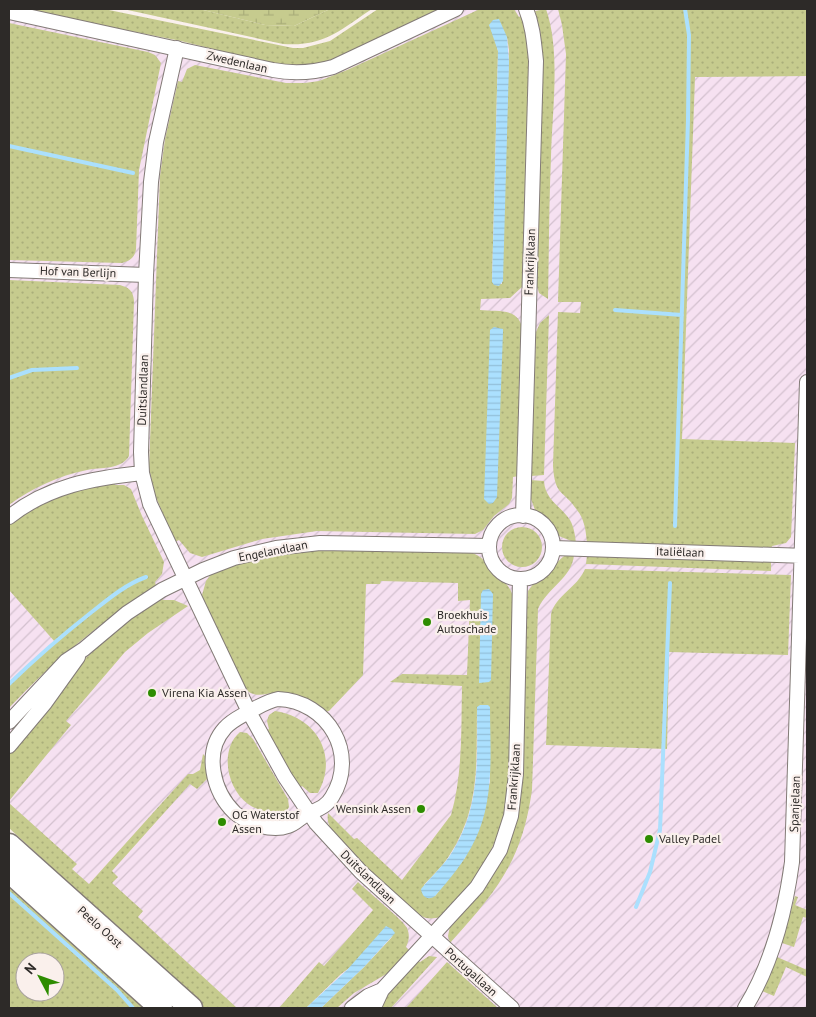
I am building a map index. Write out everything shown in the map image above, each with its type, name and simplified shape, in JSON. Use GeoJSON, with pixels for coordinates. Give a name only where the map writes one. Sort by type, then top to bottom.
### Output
{"type":"FeatureCollection","features":[{"type":"Feature","properties":{"kind":"main road","name":"Peelo Oost"},"geometry":{"type":"LineString","coordinates":[[9,845],[191,1008]]}},
{"type":"Feature","properties":{"kind":"main road","name":"Peelo Oost"},"geometry":{"type":"LineString","coordinates":[[9,871],[161,1008]]}},
{"type":"Feature","properties":{"kind":"street","name":"Zwedenlaan"},"geometry":{"type":"LineString","coordinates":[[9,12],[287,72],[318,72],[333,67],[456,9]]}},
{"type":"Feature","properties":{"kind":"street","name":"Frankrijklaan"},"geometry":{"type":"LineString","coordinates":[[523,516],[536,61],[533,34],[526,9]]}},
{"type":"Feature","properties":{"kind":"street","name":"Duitslandlaan"},"geometry":{"type":"LineString","coordinates":[[177,48],[153,164],[146,276],[142,473],[150,504],[249,712],[285,777],[321,829],[361,872],[431,936]]}},
{"type":"Feature","properties":{"kind":"street","name":"Hof van Berlijn"},"geometry":{"type":"LineString","coordinates":[[9,270],[146,276]]}},
{"type":"Feature","properties":{"kind":"street","name":"Spanjelaan"},"geometry":{"type":"LineString","coordinates":[[745,1008],[760,980],[780,926],[792,862],[804,556],[807,382]]}},
{"type":"Feature","properties":{"kind":"street"},"geometry":{"type":"LineString","coordinates":[[9,517],[38,498],[60,488],[100,478],[142,473]]}},
{"type":"Feature","properties":{"kind":"street"},"geometry":{"type":"LineString","coordinates":[[523,516],[531,517],[544,526],[549,532],[553,548],[548,564],[543,570],[528,578],[511,578],[497,569],[492,562],[489,546],[491,536],[496,527],[513,517],[523,516]]}},
{"type":"Feature","properties":{"kind":"street","name":"Engelandlaan"},"geometry":{"type":"LineString","coordinates":[[9,722],[66,661],[84,649],[140,603],[186,578],[234,558],[297,545],[320,543],[489,546]]}},
{"type":"Feature","properties":{"kind":"street","name":"Italiëlaan"},"geometry":{"type":"LineString","coordinates":[[553,548],[804,556]]}},
{"type":"Feature","properties":{"kind":"street","name":"Frankrijklaan"},"geometry":{"type":"LineString","coordinates":[[372,1008],[382,990],[477,887],[500,850],[511,816],[516,774],[520,579]]}},
{"type":"Feature","properties":{"kind":"street","name":"Engelandlaan"},"geometry":{"type":"LineString","coordinates":[[9,746],[45,703],[84,649]]}},
{"type":"Feature","properties":{"kind":"street"},"geometry":{"type":"LineString","coordinates":[[270,700],[287,700],[310,707],[323,717],[333,730],[340,745],[342,761],[341,777],[332,798],[326,805],[285,827],[277,828],[264,827],[240,817],[222,798],[213,773],[215,747],[224,728],[249,712],[270,700]]}},
{"type":"Feature","properties":{"kind":"street","name":"Portugallaan"},"geometry":{"type":"LineString","coordinates":[[431,936],[512,1008]]}},
{"type":"Feature","properties":{"kind":"street","name":"Frankrijklaan"},"geometry":{"type":"LineString","coordinates":[[352,1008],[368,996],[382,990]]}},
{"type":"Feature","properties":{"kind":"shaded area"},"geometry":{"type":"Polygon","coordinates":[[[456,9],[807,9],[807,1008],[223,1008],[9,825],[9,12],[273,70],[456,9]]]}},
{"type":"Feature","properties":{"kind":"green space"},"geometry":{"type":"Polygon","coordinates":[[[20,9],[104,9],[293,48],[303,48],[330,41],[378,9],[444,9],[330,62],[309,67],[277,65],[181,41],[20,9]]]}},
{"type":"Feature","properties":{"kind":"green space"},"geometry":{"type":"Polygon","coordinates":[[[123,9],[199,9],[265,25],[294,26],[330,9],[372,9],[341,30],[321,40],[310,43],[283,44],[123,9]]]}},
{"type":"Feature","properties":{"kind":"green space"},"geometry":{"type":"Polygon","coordinates":[[[199,9],[330,9],[294,26],[265,25],[199,9]]]}},
{"type":"Feature","properties":{"kind":"green space"},"geometry":{"type":"Polygon","coordinates":[[[480,9],[514,9],[519,17],[523,15],[529,49],[522,287],[510,298],[481,299],[480,310],[511,313],[516,316],[522,327],[519,476],[513,477],[512,498],[509,504],[494,516],[483,530],[475,534],[317,531],[262,539],[202,557],[190,553],[179,540],[175,542],[155,495],[149,468],[160,176],[165,139],[178,81],[182,82],[187,69],[195,65],[286,83],[319,81],[480,9]],[[494,37],[498,51],[492,282],[502,284],[509,50],[507,37],[494,37]]]}},
{"type":"Feature","properties":{"kind":"green space"},"geometry":{"type":"Polygon","coordinates":[[[546,9],[551,26],[554,62],[548,299],[539,293],[536,283],[543,66],[540,30],[535,11],[546,9]]]}},
{"type":"Feature","properties":{"kind":"green space"},"geometry":{"type":"Polygon","coordinates":[[[558,9],[807,9],[807,76],[695,77],[682,439],[795,443],[791,537],[786,543],[772,546],[771,550],[587,544],[586,531],[580,514],[560,492],[556,483],[553,466],[558,312],[580,313],[581,302],[558,302],[566,54],[558,9]]]}},
{"type":"Feature","properties":{"kind":"green space"},"geometry":{"type":"Polygon","coordinates":[[[9,23],[148,52],[155,55],[161,63],[139,170],[136,249],[132,258],[127,261],[122,263],[9,260],[9,23]]]}},
{"type":"Feature","properties":{"kind":"green space"},"geometry":{"type":"Polygon","coordinates":[[[9,280],[120,285],[130,290],[134,301],[129,456],[116,466],[87,470],[56,479],[36,488],[9,505],[9,280]]]}},
{"type":"Feature","properties":{"kind":"green space"},"geometry":{"type":"Polygon","coordinates":[[[549,315],[544,475],[531,476],[536,332],[540,323],[549,315]]]}},
{"type":"Feature","properties":{"kind":"green space"},"geometry":{"type":"Polygon","coordinates":[[[530,480],[544,481],[550,498],[570,520],[576,543],[559,536],[550,524],[535,510],[531,499],[530,480]]]}},
{"type":"Feature","properties":{"kind":"green space"},"geometry":{"type":"Polygon","coordinates":[[[115,481],[115,485],[124,485],[131,489],[164,562],[162,574],[155,582],[156,586],[116,613],[79,642],[9,708],[9,684],[55,642],[9,590],[9,525],[33,508],[46,502],[72,492],[115,481]]]}},
{"type":"Feature","properties":{"kind":"green space"},"geometry":{"type":"Polygon","coordinates":[[[522,527],[536,533],[542,547],[536,561],[522,567],[508,561],[502,547],[508,533],[522,527]]]}},
{"type":"Feature","properties":{"kind":"green space"},"geometry":{"type":"Polygon","coordinates":[[[344,548],[470,552],[484,560],[508,586],[511,592],[513,597],[510,764],[507,801],[501,825],[491,851],[469,886],[441,917],[426,918],[406,905],[339,839],[328,823],[328,813],[354,839],[357,838],[402,880],[451,815],[458,783],[462,686],[390,682],[402,674],[467,675],[470,600],[458,601],[458,583],[381,581],[380,584],[366,584],[363,675],[329,711],[325,712],[289,695],[279,693],[259,695],[245,689],[204,602],[202,595],[206,581],[212,573],[279,553],[344,548]],[[477,707],[476,766],[472,802],[467,820],[449,856],[424,885],[435,896],[465,858],[490,782],[490,740],[477,707]]]}},
{"type":"Feature","properties":{"kind":"green space"},"geometry":{"type":"Polygon","coordinates":[[[566,555],[574,555],[569,570],[547,595],[538,609],[532,790],[522,837],[505,874],[481,907],[450,943],[448,936],[450,926],[506,848],[523,667],[528,591],[566,555]]]}},
{"type":"Feature","properties":{"kind":"green space"},"geometry":{"type":"Polygon","coordinates":[[[587,555],[771,561],[771,571],[586,564],[587,555]]]}},
{"type":"Feature","properties":{"kind":"green space"},"geometry":{"type":"Polygon","coordinates":[[[585,569],[791,575],[788,655],[669,652],[667,749],[546,745],[551,614],[557,602],[577,581],[585,569]]]}},
{"type":"Feature","properties":{"kind":"green space"},"geometry":{"type":"Polygon","coordinates":[[[162,598],[163,600],[174,600],[188,606],[148,633],[125,652],[66,721],[71,725],[9,801],[9,750],[79,664],[125,623],[162,598]]]}},
{"type":"Feature","properties":{"kind":"green space"},"geometry":{"type":"Polygon","coordinates":[[[275,711],[302,721],[320,740],[326,765],[324,779],[318,793],[310,793],[302,786],[299,788],[266,731],[269,729],[267,721],[269,715],[275,711]]]}},
{"type":"Feature","properties":{"kind":"green space"},"geometry":{"type":"Polygon","coordinates":[[[240,732],[247,733],[253,739],[288,799],[289,807],[285,814],[266,812],[252,807],[235,789],[228,769],[228,759],[229,749],[233,740],[240,732]]]}},
{"type":"Feature","properties":{"kind":"green space"},"geometry":{"type":"Polygon","coordinates":[[[203,754],[206,757],[208,778],[197,789],[190,784],[112,871],[118,877],[112,883],[143,911],[138,917],[237,1008],[201,1008],[9,828],[9,803],[77,864],[72,869],[89,884],[188,774],[193,774],[200,770],[203,754]]]}},
{"type":"Feature","properties":{"kind":"green space"},"geometry":{"type":"Polygon","coordinates":[[[9,875],[150,1008],[9,1008],[9,875]]]}},
{"type":"Feature","properties":{"kind":"green space"},"geometry":{"type":"Polygon","coordinates":[[[358,882],[407,928],[409,933],[406,947],[409,950],[388,973],[354,993],[337,1008],[321,1008],[393,936],[341,974],[306,1008],[279,1008],[319,962],[324,966],[373,910],[352,889],[358,882]]]}},
{"type":"Feature","properties":{"kind":"green space"},"geometry":{"type":"Polygon","coordinates":[[[795,896],[798,897],[795,905],[807,910],[807,918],[803,917],[794,947],[782,943],[795,896]]]}},
{"type":"Feature","properties":{"kind":"green space"},"geometry":{"type":"Polygon","coordinates":[[[429,956],[437,957],[391,1008],[375,1008],[417,960],[420,962],[429,956]]]}},
{"type":"Feature","properties":{"kind":"green space"},"geometry":{"type":"Polygon","coordinates":[[[777,957],[807,970],[807,977],[786,967],[774,996],[762,991],[777,957]]]}},
{"type":"Feature","properties":{"kind":"green space"},"geometry":{"type":"Polygon","coordinates":[[[447,962],[498,1008],[406,1008],[447,962]]]}},
{"type":"Feature","properties":{"kind":"water"},"geometry":{"type":"Polygon","coordinates":[[[499,19],[507,37],[509,62],[503,281],[499,286],[494,285],[492,282],[498,51],[489,25],[493,20],[499,19]]]}},
{"type":"Feature","properties":{"kind":"water"},"geometry":{"type":"Polygon","coordinates":[[[494,327],[503,329],[503,332],[497,497],[493,503],[489,504],[484,499],[490,330],[494,327]]]}},
{"type":"Feature","properties":{"kind":"water"},"geometry":{"type":"Polygon","coordinates":[[[489,589],[493,594],[491,680],[479,683],[481,594],[483,590],[489,589]]]}},
{"type":"Feature","properties":{"kind":"water"},"geometry":{"type":"Polygon","coordinates":[[[488,705],[490,707],[491,758],[486,808],[475,840],[467,855],[435,896],[428,898],[421,889],[449,857],[467,821],[472,803],[477,766],[477,707],[488,705]]]}},
{"type":"Feature","properties":{"kind":"water"},"geometry":{"type":"Polygon","coordinates":[[[386,926],[395,933],[364,967],[321,1008],[306,1008],[347,970],[386,926]]]}},
{"type":"Feature","properties":{"kind":"waterway"},"geometry":{"type":"LineString","coordinates":[[675,526],[688,120],[689,35],[685,9]]}},
{"type":"Feature","properties":{"kind":"waterway"},"geometry":{"type":"LineString","coordinates":[[9,146],[133,173]]}},
{"type":"Feature","properties":{"kind":"waterway"},"geometry":{"type":"LineString","coordinates":[[615,310],[682,315]]}},
{"type":"Feature","properties":{"kind":"waterway"},"geometry":{"type":"LineString","coordinates":[[9,378],[32,370],[77,368]]}},
{"type":"Feature","properties":{"kind":"waterway"},"geometry":{"type":"LineString","coordinates":[[9,684],[57,640],[102,604],[123,589],[146,577]]}},
{"type":"Feature","properties":{"kind":"waterway"},"geometry":{"type":"LineString","coordinates":[[636,907],[650,872],[660,830],[670,583]]}},
{"type":"Feature","properties":{"kind":"waterway"},"geometry":{"type":"LineString","coordinates":[[9,893],[117,990],[133,1008]]}},
{"type":"Feature","properties":{"kind":"place","name":"Broekhuis Autoschade"},"geometry":{"type":"Point","coordinates":[427,622]}},
{"type":"Feature","properties":{"kind":"place","name":"Virena Kia Assen"},"geometry":{"type":"Point","coordinates":[152,693]}},
{"type":"Feature","properties":{"kind":"place","name":"Wensink Assen"},"geometry":{"type":"Point","coordinates":[421,809]}},
{"type":"Feature","properties":{"kind":"place","name":"OG Waterstof Assen"},"geometry":{"type":"Point","coordinates":[222,822]}},
{"type":"Feature","properties":{"kind":"place","name":"Valley Padel"},"geometry":{"type":"Point","coordinates":[649,839]}}]}
